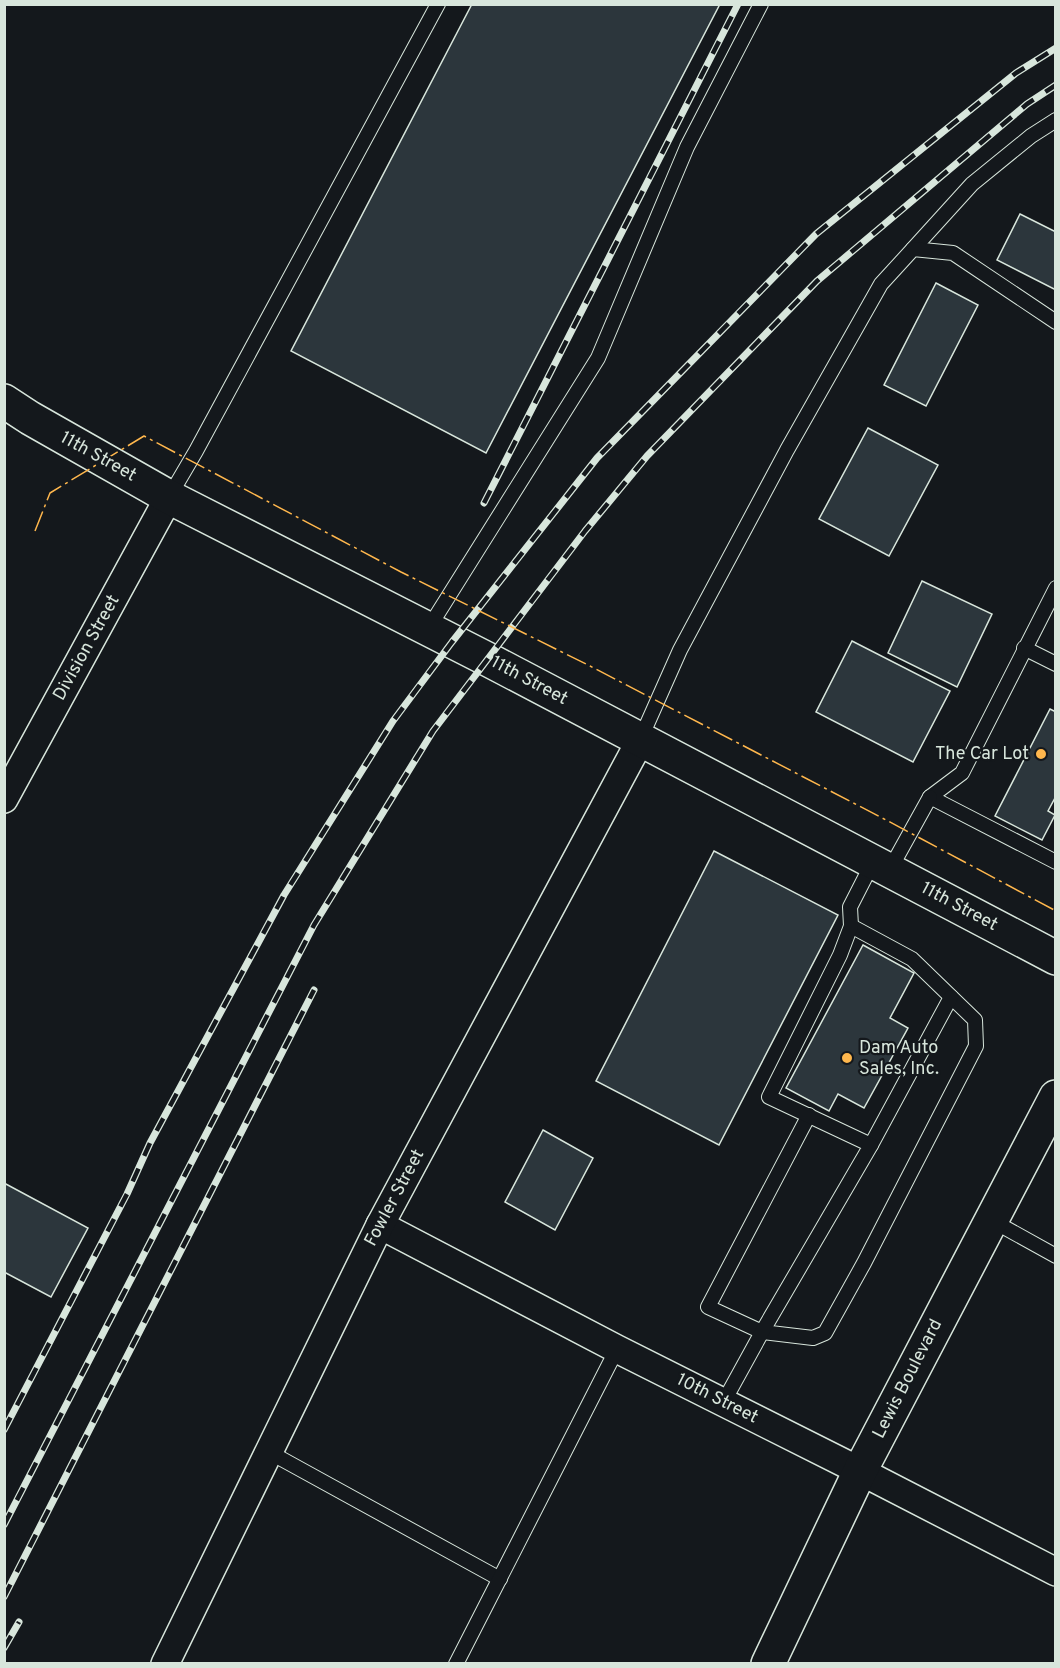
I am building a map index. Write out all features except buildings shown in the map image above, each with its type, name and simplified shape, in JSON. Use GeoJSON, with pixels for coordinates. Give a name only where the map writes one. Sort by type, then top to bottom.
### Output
{"type":"FeatureCollection","features":[{"type":"Feature","properties":{"kind":"main road","name":"11th Street"},"geometry":{"type":"LineString","coordinates":[[4,401],[169,497],[428,629],[1056,958]]}},
{"type":"Feature","properties":{"kind":"main road","name":"Lewis Boulevard"},"geometry":{"type":"LineString","coordinates":[[768,1664],[860,1471],[1056,1097]]}},
{"type":"Feature","properties":{"kind":"street","name":"Division Street"},"geometry":{"type":"LineString","coordinates":[[4,799],[169,497]]}},
{"type":"Feature","properties":{"kind":"street","name":"Fowler Street"},"geometry":{"type":"LineString","coordinates":[[165,1664],[380,1225],[640,741]]}},
{"type":"Feature","properties":{"kind":"street","name":"10th Street"},"geometry":{"type":"LineString","coordinates":[[380,1225],[617,1349],[1056,1572]]}},
{"type":"Feature","properties":{"kind":"lane"},"geometry":{"type":"LineString","coordinates":[[169,497],[438,4]]}},
{"type":"Feature","properties":{"kind":"lane"},"geometry":{"type":"LineString","coordinates":[[428,629],[598,358],[687,147],[761,4]]}},
{"type":"Feature","properties":{"kind":"lane"},"geometry":{"type":"LineString","coordinates":[[640,741],[680,650],[787,450],[881,284],[972,184],[1031,136],[1056,120]]}},
{"type":"Feature","properties":{"kind":"lane"},"geometry":{"type":"LineString","coordinates":[[913,249],[952,253],[1056,322]]}},
{"type":"Feature","properties":{"kind":"lane"},"geometry":{"type":"LineString","coordinates":[[871,1145],[769,1097],[840,955],[851,926],[850,907],[930,798],[962,773],[1056,588]]}},
{"type":"Feature","properties":{"kind":"lane"},"geometry":{"type":"LineString","coordinates":[[1024,648],[1056,664]]}},
{"type":"Feature","properties":{"kind":"lane"},"geometry":{"type":"LineString","coordinates":[[930,798],[1056,862]]}},
{"type":"Feature","properties":{"kind":"lane"},"geometry":{"type":"LineString","coordinates":[[809,1115],[708,1307],[762,1332],[813,1338],[825,1333],[870,1253],[976,1046],[975,1020],[912,959],[851,926]]}},
{"type":"Feature","properties":{"kind":"lane"},"geometry":{"type":"LineString","coordinates":[[723,1403],[871,1145],[951,997]]}},
{"type":"Feature","properties":{"kind":"lane"},"geometry":{"type":"LineString","coordinates":[[991,1220],[1056,1256]]}},
{"type":"Feature","properties":{"kind":"lane"},"geometry":{"type":"LineString","coordinates":[[456,1664],[617,1349]]}},
{"type":"Feature","properties":{"kind":"lane"},"geometry":{"type":"LineString","coordinates":[[269,1452],[500,1579]]}},
{"type":"Feature","properties":{"kind":"railway"},"geometry":{"type":"LineString","coordinates":[[484,503],[738,4]]}},
{"type":"Feature","properties":{"kind":"railway"},"geometry":{"type":"LineString","coordinates":[[4,1430],[127,1194],[150,1143],[284,895],[393,721],[452,642],[597,458],[816,234],[1016,73],[1056,48]]}},
{"type":"Feature","properties":{"kind":"railway"},"geometry":{"type":"LineString","coordinates":[[4,1525],[314,925],[433,731],[585,531],[647,456],[817,281],[1027,104],[1056,85]]}},
{"type":"Feature","properties":{"kind":"railway"},"geometry":{"type":"LineString","coordinates":[[4,1597],[314,990]]}},
{"type":"Feature","properties":{"kind":"railway"},"geometry":{"type":"LineString","coordinates":[[4,1648],[19,1622]]}},
{"type":"Feature","properties":{"kind":"power"},"geometry":{"type":"LineString","coordinates":[[35,531],[50,493],[144,436],[401,572],[590,666],[888,821],[1056,911]]}},
{"type":"Feature","properties":{"kind":"place","name":"The Car Lot"},"geometry":{"type":"Point","coordinates":[1041,754]}},
{"type":"Feature","properties":{"kind":"place","name":"Dam Auto Sales, Inc."},"geometry":{"type":"Point","coordinates":[847,1058]}}]}
